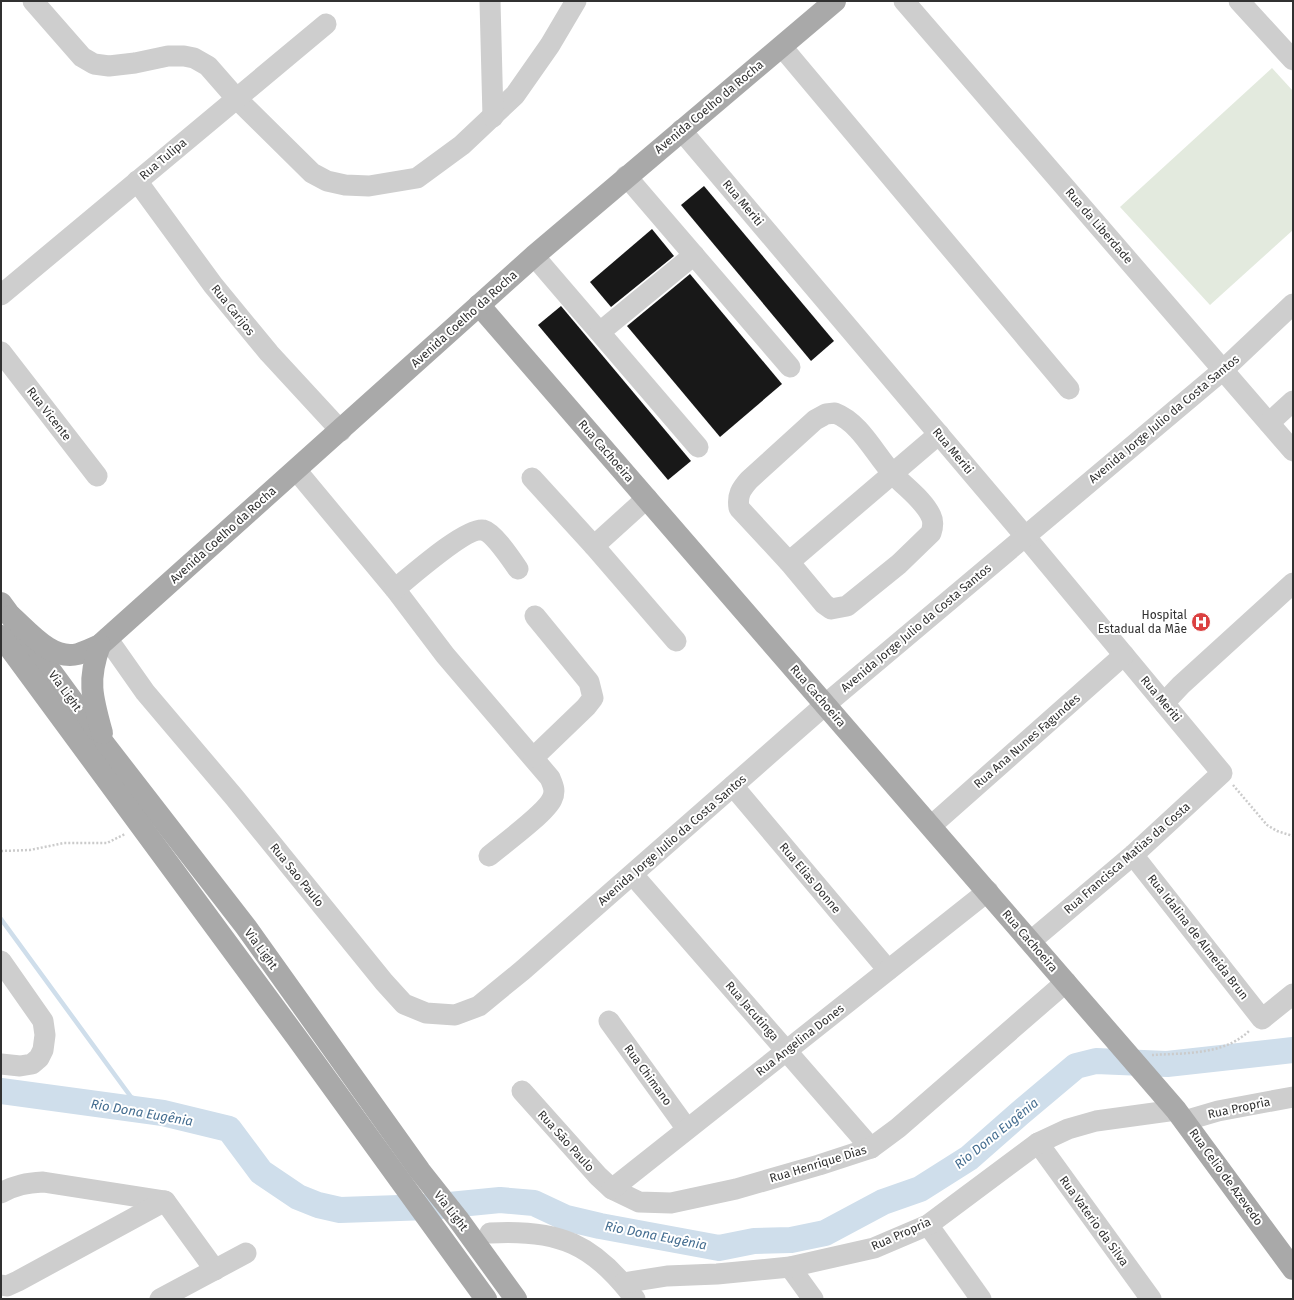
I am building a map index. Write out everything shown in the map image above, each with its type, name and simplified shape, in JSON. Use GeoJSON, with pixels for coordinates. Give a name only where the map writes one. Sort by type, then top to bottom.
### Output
{"type":"FeatureCollection","features":[{"type":"Feature","properties":{"kind":"main road","name":"Avenida Coelho da Rocha"},"geometry":{"type":"LineString","coordinates":[[6,610],[55,653],[64,656],[77,654],[104,641],[534,256],[626,176],[782,47],[835,1]]}},
{"type":"Feature","properties":{"kind":"main road","name":"Rua Cachoeira"},"geometry":{"type":"LineString","coordinates":[[479,305],[988,891],[1156,1088]]}},
{"type":"Feature","properties":{"kind":"main road","name":"Via Light"},"geometry":{"type":"LineString","coordinates":[[6,610],[106,745],[246,927],[420,1171],[458,1219],[516,1299]]}},
{"type":"Feature","properties":{"kind":"main road","name":"Via Light"},"geometry":{"type":"LineString","coordinates":[[1,636],[486,1299]]}},
{"type":"Feature","properties":{"kind":"main road"},"geometry":{"type":"LineString","coordinates":[[104,641],[92,670],[91,686],[95,709],[106,745]]}},
{"type":"Feature","properties":{"kind":"main road","name":"Rua Celio de Azevedo"},"geometry":{"type":"LineString","coordinates":[[1156,1088],[1180,1115],[1293,1269]]}},
{"type":"Feature","properties":{"kind":"street"},"geometry":{"type":"LineString","coordinates":[[33,1],[82,57],[94,64],[109,66],[168,56],[194,58],[208,66],[236,98],[312,173],[327,181],[345,185],[369,186],[417,178],[462,145],[515,95],[550,45],[576,1]]}},
{"type":"Feature","properties":{"kind":"street"},"geometry":{"type":"LineString","coordinates":[[490,1],[493,116]]}},
{"type":"Feature","properties":{"kind":"street","name":"Rua da Liberdade"},"geometry":{"type":"LineString","coordinates":[[904,1],[1293,451]]}},
{"type":"Feature","properties":{"kind":"street"},"geometry":{"type":"LineString","coordinates":[[1239,1],[1293,60]]}},
{"type":"Feature","properties":{"kind":"street","name":"Rua Tulipa"},"geometry":{"type":"LineString","coordinates":[[1,295],[326,24]]}},
{"type":"Feature","properties":{"kind":"street"},"geometry":{"type":"LineString","coordinates":[[782,47],[1069,389]]}},
{"type":"Feature","properties":{"kind":"street","name":"Rua Meriti"},"geometry":{"type":"LineString","coordinates":[[681,130],[1025,536],[1222,773]]}},
{"type":"Feature","properties":{"kind":"street"},"geometry":{"type":"LineString","coordinates":[[626,176],[790,367]]}},
{"type":"Feature","properties":{"kind":"street","name":"Rua Carijos"},"geometry":{"type":"LineString","coordinates":[[137,181],[217,291],[269,353],[341,430]]}},
{"type":"Feature","properties":{"kind":"street"},"geometry":{"type":"LineString","coordinates":[[600,332],[694,255]]}},
{"type":"Feature","properties":{"kind":"street"},"geometry":{"type":"LineString","coordinates":[[534,256],[698,447]]}},
{"type":"Feature","properties":{"kind":"street","name":"Avenida Jorge Julio da Costa Santos"},"geometry":{"type":"LineString","coordinates":[[523,970],[826,704],[1223,370],[1293,304]]}},
{"type":"Feature","properties":{"kind":"street","name":"Rua Vicente"},"geometry":{"type":"LineString","coordinates":[[1,352],[97,476]]}},
{"type":"Feature","properties":{"kind":"street"},"geometry":{"type":"LineString","coordinates":[[1269,423],[1293,401]]}},
{"type":"Feature","properties":{"kind":"street"},"geometry":{"type":"LineString","coordinates":[[835,413],[843,416],[861,434],[892,474],[930,514],[933,527],[931,534],[899,564],[847,606],[832,609],[824,604],[789,562],[739,508],[738,499],[740,490],[815,420],[826,414],[835,413]]}},
{"type":"Feature","properties":{"kind":"street"},"geometry":{"type":"LineString","coordinates":[[789,562],[939,434]]}},
{"type":"Feature","properties":{"kind":"street"},"geometry":{"type":"LineString","coordinates":[[296,470],[395,589],[446,655],[534,757],[550,778],[554,790],[552,800],[535,817],[489,856]]}},
{"type":"Feature","properties":{"kind":"street"},"geometry":{"type":"LineString","coordinates":[[532,478],[594,546],[676,641]]}},
{"type":"Feature","properties":{"kind":"street"},"geometry":{"type":"LineString","coordinates":[[594,546],[647,498]]}},
{"type":"Feature","properties":{"kind":"street"},"geometry":{"type":"LineString","coordinates":[[395,589],[455,541],[474,531],[484,530],[492,535],[518,568]]}},
{"type":"Feature","properties":{"kind":"street"},"geometry":{"type":"LineString","coordinates":[[1164,703],[1181,685],[1293,583]]}},
{"type":"Feature","properties":{"kind":"street"},"geometry":{"type":"LineString","coordinates":[[534,757],[586,707],[593,698],[589,682],[535,616]]}},
{"type":"Feature","properties":{"kind":"street","name":"Rua Sao Paulo"},"geometry":{"type":"LineString","coordinates":[[104,641],[404,1004],[426,1013],[455,1015],[479,1006],[523,970]]}},
{"type":"Feature","properties":{"kind":"street","name":"Rua Ana Nunes Fagundes"},"geometry":{"type":"LineString","coordinates":[[931,826],[1124,655]]}},
{"type":"Feature","properties":{"kind":"street","name":"Rua Francisca Matias da Costa"},"geometry":{"type":"LineString","coordinates":[[1031,941],[1133,855],[1222,773]]}},
{"type":"Feature","properties":{"kind":"street","name":"Rua Elias Donne"},"geometry":{"type":"LineString","coordinates":[[733,786],[888,970]]}},
{"type":"Feature","properties":{"kind":"street","name":"Rua Idalina de Almeida Brun"},"geometry":{"type":"LineString","coordinates":[[1133,855],[1262,1019]]}},
{"type":"Feature","properties":{"kind":"street","name":"Rua Jacutinga"},"geometry":{"type":"LineString","coordinates":[[633,874],[871,1148]]}},
{"type":"Feature","properties":{"kind":"street","name":"Rua Angelina Dones"},"geometry":{"type":"LineString","coordinates":[[612,1189],[988,891]]}},
{"type":"Feature","properties":{"kind":"street"},"geometry":{"type":"LineString","coordinates":[[1,961],[43,1021],[45,1035],[43,1050],[32,1064],[20,1066],[1,1064]]}},
{"type":"Feature","properties":{"kind":"street","name":"Rua Henrique Dias"},"geometry":{"type":"LineString","coordinates":[[612,1189],[639,1202],[671,1203],[774,1178],[850,1156],[871,1148],[898,1128],[1066,982]]}},
{"type":"Feature","properties":{"kind":"street"},"geometry":{"type":"LineString","coordinates":[[1262,1019],[1293,994]]}},
{"type":"Feature","properties":{"kind":"street","name":"Rua Chimano"},"geometry":{"type":"LineString","coordinates":[[609,1021],[688,1129]]}},
{"type":"Feature","properties":{"kind":"street","name":"Rua São Paulo"},"geometry":{"type":"LineString","coordinates":[[522,1092],[612,1189]]}},
{"type":"Feature","properties":{"kind":"street","name":"Rua Propria"},"geometry":{"type":"LineString","coordinates":[[629,1291],[668,1276],[717,1274],[790,1268],[874,1248],[928,1225],[1038,1143],[1068,1129],[1096,1121],[1218,1111],[1293,1097]]}},
{"type":"Feature","properties":{"kind":"street","name":"Rua Vaterio da Silva"},"geometry":{"type":"LineString","coordinates":[[1038,1143],[1150,1299]]}},
{"type":"Feature","properties":{"kind":"street"},"geometry":{"type":"LineString","coordinates":[[1,1193],[13,1186],[43,1182],[165,1201],[215,1270]]}},
{"type":"Feature","properties":{"kind":"street"},"geometry":{"type":"LineString","coordinates":[[106,1192],[123,1224]]}},
{"type":"Feature","properties":{"kind":"street"},"geometry":{"type":"LineString","coordinates":[[1,1285],[7,1286],[18,1281],[165,1201]]}},
{"type":"Feature","properties":{"kind":"street"},"geometry":{"type":"LineString","coordinates":[[928,1225],[981,1299]]}},
{"type":"Feature","properties":{"kind":"street"},"geometry":{"type":"LineString","coordinates":[[490,1233],[516,1232],[542,1234],[575,1243],[602,1261],[629,1291]]}},
{"type":"Feature","properties":{"kind":"street"},"geometry":{"type":"LineString","coordinates":[[160,1299],[246,1253]]}},
{"type":"Feature","properties":{"kind":"street"},"geometry":{"type":"LineString","coordinates":[[790,1268],[813,1299]]}},
{"type":"Feature","properties":{"kind":"path"},"geometry":{"type":"LineString","coordinates":[[1222,773],[1251,804],[1267,825],[1277,831],[1293,836]]}},
{"type":"Feature","properties":{"kind":"path"},"geometry":{"type":"LineString","coordinates":[[1,851],[30,850],[64,842],[107,843],[125,834],[139,824]]}},
{"type":"Feature","properties":{"kind":"path"},"geometry":{"type":"LineString","coordinates":[[1130,1057],[1195,1053],[1216,1049],[1244,1036],[1262,1019]]}},
{"type":"Feature","properties":{"kind":"shaded area"},"geometry":{"type":"Polygon","coordinates":[[[1272,68],[1293,91],[1293,230],[1210,305],[1120,207],[1272,68]]]}},
{"type":"Feature","properties":{"kind":"building"},"geometry":{"type":"Polygon","coordinates":[[[704,186],[834,341],[811,361],[681,205],[704,186]]]}},
{"type":"Feature","properties":{"kind":"building"},"geometry":{"type":"Polygon","coordinates":[[[652,229],[674,256],[611,307],[590,282],[652,229]]]}},
{"type":"Feature","properties":{"kind":"building"},"geometry":{"type":"Polygon","coordinates":[[[690,274],[782,384],[720,437],[627,326],[690,274]]]}},
{"type":"Feature","properties":{"kind":"building"},"geometry":{"type":"Polygon","coordinates":[[[561,306],[691,461],[668,480],[538,325],[561,306]]]}},
{"type":"Feature","properties":{"kind":"waterway"},"geometry":{"type":"LineString","coordinates":[[1,919],[131,1097],[163,1113]]}},
{"type":"Feature","properties":{"kind":"waterway","name":"Rio Dona Eugênia"},"geometry":{"type":"LineString","coordinates":[[1,1091],[163,1113],[229,1129],[261,1172],[298,1197],[318,1205],[340,1210],[429,1207],[500,1200],[534,1203],[566,1218],[600,1226],[719,1248],[754,1241],[791,1240],[825,1233],[883,1202],[920,1189],[969,1158],[1076,1066],[1096,1061],[1167,1064],[1293,1050]]}},
{"type":"Feature","properties":{"kind":"place","name":"Hospital Estadual da Mãe"},"geometry":{"type":"Point","coordinates":[1201,622]}}]}
